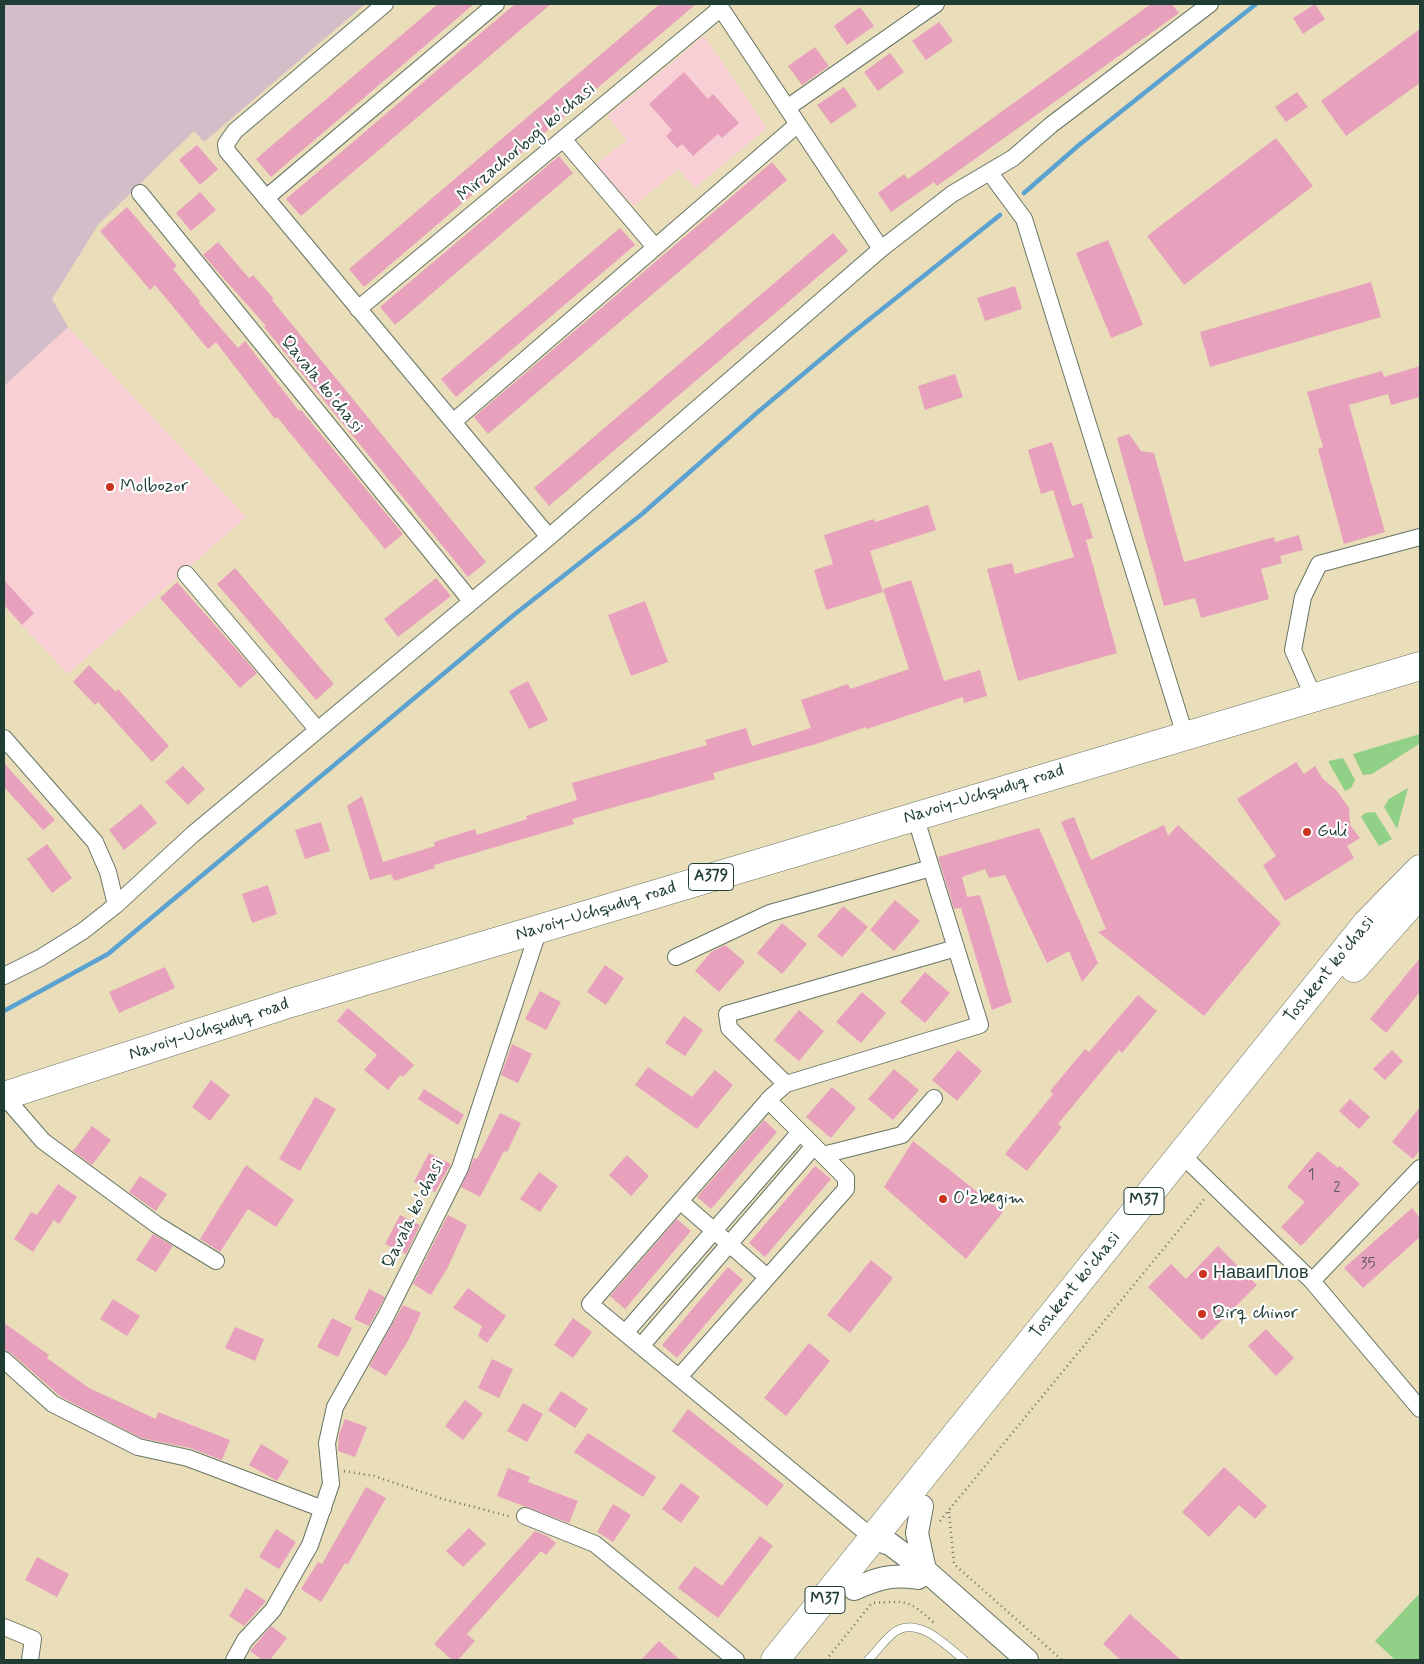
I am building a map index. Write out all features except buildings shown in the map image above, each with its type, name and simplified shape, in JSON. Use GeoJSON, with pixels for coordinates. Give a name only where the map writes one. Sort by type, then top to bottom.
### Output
{"type":"FeatureCollection","features":[{"type":"Feature","properties":{"kind":"highway","name":"Navoiy-Uchquduq road"},"geometry":{"type":"LineString","coordinates":[[4,1096],[291,1003],[1420,666]]}},
{"type":"Feature","properties":{"kind":"highway","name":"Toshkent ko'chasi"},"geometry":{"type":"LineString","coordinates":[[775,1660],[882,1546],[1187,1160],[1367,923],[1420,869]]}},
{"type":"Feature","properties":{"kind":"highway","name":"Toshkent ko'chasi"},"geometry":{"type":"LineString","coordinates":[[796,1660],[854,1589],[882,1546],[931,1513],[1187,1160],[1360,960],[1420,894]]}},
{"type":"Feature","properties":{"kind":"main road"},"geometry":{"type":"LineString","coordinates":[[931,1513],[917,1533],[921,1574],[1010,1660]]}},
{"type":"Feature","properties":{"kind":"main road"},"geometry":{"type":"LineString","coordinates":[[882,1546],[921,1574],[1027,1660]]}},
{"type":"Feature","properties":{"kind":"main road"},"geometry":{"type":"LineString","coordinates":[[854,1589],[880,1578],[921,1574]]}},
{"type":"Feature","properties":{"kind":"street"},"geometry":{"type":"LineString","coordinates":[[386,4],[230,137],[226,144],[227,151],[549,537]]}},
{"type":"Feature","properties":{"kind":"street"},"geometry":{"type":"LineString","coordinates":[[266,198],[496,4]]}},
{"type":"Feature","properties":{"kind":"street"},"geometry":{"type":"LineString","coordinates":[[787,108],[936,4]]}},
{"type":"Feature","properties":{"kind":"street"},"geometry":{"type":"LineString","coordinates":[[4,976],[40,958],[76,936],[116,905],[192,835],[549,537],[880,249],[952,194],[1013,158],[1189,9],[1210,4]]}},
{"type":"Feature","properties":{"kind":"street"},"geometry":{"type":"LineString","coordinates":[[720,6],[880,249]]}},
{"type":"Feature","properties":{"kind":"street","name":"Mirzachorbog' ko'chasi"},"geometry":{"type":"LineString","coordinates":[[358,309],[720,6]]}},
{"type":"Feature","properties":{"kind":"street"},"geometry":{"type":"LineString","coordinates":[[453,422],[798,124]]}},
{"type":"Feature","properties":{"kind":"street"},"geometry":{"type":"LineString","coordinates":[[563,139],[655,248]]}},
{"type":"Feature","properties":{"kind":"street"},"geometry":{"type":"LineString","coordinates":[[990,173],[1024,219],[1185,735]]}},
{"type":"Feature","properties":{"kind":"street","name":"Qavala ko'chasi"},"geometry":{"type":"LineString","coordinates":[[140,193],[471,602]]}},
{"type":"Feature","properties":{"kind":"street"},"geometry":{"type":"LineString","coordinates":[[1314,698],[1293,650],[1303,597],[1319,564],[1420,537]]}},
{"type":"Feature","properties":{"kind":"street"},"geometry":{"type":"LineString","coordinates":[[186,574],[317,729]]}},
{"type":"Feature","properties":{"kind":"street"},"geometry":{"type":"LineString","coordinates":[[4,738],[95,842],[108,872],[116,905]]}},
{"type":"Feature","properties":{"kind":"street"},"geometry":{"type":"LineString","coordinates":[[882,1546],[590,1304],[768,1100],[786,1084],[980,1025],[915,816]]}},
{"type":"Feature","properties":{"kind":"street"},"geometry":{"type":"LineString","coordinates":[[676,957],[770,913],[931,868]]}},
{"type":"Feature","properties":{"kind":"street","name":"Qavala ko'chasi"},"geometry":{"type":"LineString","coordinates":[[234,1660],[245,1640],[272,1610],[310,1545],[331,1484],[327,1443],[335,1407],[386,1318],[460,1168],[539,929]]}},
{"type":"Feature","properties":{"kind":"street"},"geometry":{"type":"LineString","coordinates":[[786,1084],[729,1028],[727,1014],[956,948]]}},
{"type":"Feature","properties":{"kind":"street"},"geometry":{"type":"LineString","coordinates":[[4,1096],[43,1141],[157,1225],[216,1261]]}},
{"type":"Feature","properties":{"kind":"street"},"geometry":{"type":"LineString","coordinates":[[641,1346],[729,1244],[819,1151],[902,1135],[934,1098]]}},
{"type":"Feature","properties":{"kind":"street"},"geometry":{"type":"LineString","coordinates":[[679,1377],[846,1189],[846,1178],[768,1100]]}},
{"type":"Feature","properties":{"kind":"street"},"geometry":{"type":"LineString","coordinates":[[625,1333],[800,1132]]}},
{"type":"Feature","properties":{"kind":"street"},"geometry":{"type":"LineString","coordinates":[[1187,1160],[1312,1281],[1418,1402]]}},
{"type":"Feature","properties":{"kind":"street"},"geometry":{"type":"LineString","coordinates":[[1312,1281],[1420,1168]]}},
{"type":"Feature","properties":{"kind":"street"},"geometry":{"type":"LineString","coordinates":[[680,1201],[767,1277]]}},
{"type":"Feature","properties":{"kind":"street"},"geometry":{"type":"LineString","coordinates":[[4,1360],[53,1404],[138,1448],[188,1458],[323,1509]]}},
{"type":"Feature","properties":{"kind":"street"},"geometry":{"type":"LineString","coordinates":[[525,1516],[595,1544],[736,1660]]}},
{"type":"Feature","properties":{"kind":"street"},"geometry":{"type":"LineString","coordinates":[[4,1627],[33,1639],[30,1660]]}},
{"type":"Feature","properties":{"kind":"lane"},"geometry":{"type":"LineString","coordinates":[[868,1660],[893,1633],[902,1629],[912,1628],[934,1636],[964,1660]]}},
{"type":"Feature","properties":{"kind":"path"},"geometry":{"type":"LineString","coordinates":[[931,1513],[949,1511],[1214,1186]]}},
{"type":"Feature","properties":{"kind":"path"},"geometry":{"type":"LineString","coordinates":[[330,1469],[374,1476],[443,1499],[507,1517],[525,1516]]}},
{"type":"Feature","properties":{"kind":"path"},"geometry":{"type":"LineString","coordinates":[[949,1511],[954,1564],[1062,1660]]}},
{"type":"Feature","properties":{"kind":"shaded area"},"geometry":{"type":"Polygon","coordinates":[[[4,4],[365,4],[204,142],[194,131],[98,225],[52,299],[68,327],[4,386],[4,4]]]}},
{"type":"Feature","properties":{"kind":"shaded area"},"geometry":{"type":"Polygon","coordinates":[[[704,36],[767,128],[695,188],[678,169],[634,206],[595,165],[627,140],[607,116],[704,36]]]}},
{"type":"Feature","properties":{"kind":"shaded area","name":"Molbozor"},"geometry":{"type":"Polygon","coordinates":[[[68,327],[246,517],[68,674],[4,606],[4,386],[68,327]]]}},
{"type":"Feature","properties":{"kind":"green space"},"geometry":{"type":"Polygon","coordinates":[[[1420,734],[1419,744],[1372,774],[1363,775],[1353,754],[1420,734]]]}},
{"type":"Feature","properties":{"kind":"green space"},"geometry":{"type":"Polygon","coordinates":[[[1343,758],[1355,780],[1351,788],[1345,791],[1328,761],[1343,758]]]}},
{"type":"Feature","properties":{"kind":"green space"},"geometry":{"type":"Polygon","coordinates":[[[1408,788],[1397,829],[1384,807],[1389,799],[1408,788]]]}},
{"type":"Feature","properties":{"kind":"green space"},"geometry":{"type":"Polygon","coordinates":[[[1375,812],[1392,839],[1379,846],[1361,817],[1365,813],[1375,812]]]}},
{"type":"Feature","properties":{"kind":"green space"},"geometry":{"type":"Polygon","coordinates":[[[1420,1593],[1420,1660],[1395,1660],[1375,1641],[1420,1593]]]}},
{"type":"Feature","properties":{"kind":"waterway"},"geometry":{"type":"LineString","coordinates":[[1024,193],[1079,145],[1256,4]]}},
{"type":"Feature","properties":{"kind":"waterway"},"geometry":{"type":"LineString","coordinates":[[4,1011],[108,954],[515,614],[642,514],[759,411],[851,334],[1000,215]]}},
{"type":"Feature","properties":{"kind":"place","name":"Molbozor"},"geometry":{"type":"Point","coordinates":[110,487]}},
{"type":"Feature","properties":{"kind":"place","name":"Guli"},"geometry":{"type":"Point","coordinates":[1307,832]}},
{"type":"Feature","properties":{"kind":"place","name":"O'zbegim"},"geometry":{"type":"Point","coordinates":[943,1199]}},
{"type":"Feature","properties":{"kind":"place","name":"НаваиПлов"},"geometry":{"type":"Point","coordinates":[1203,1274]}},
{"type":"Feature","properties":{"kind":"place","name":"Qirq chinor"},"geometry":{"type":"Point","coordinates":[1202,1314]}}]}
